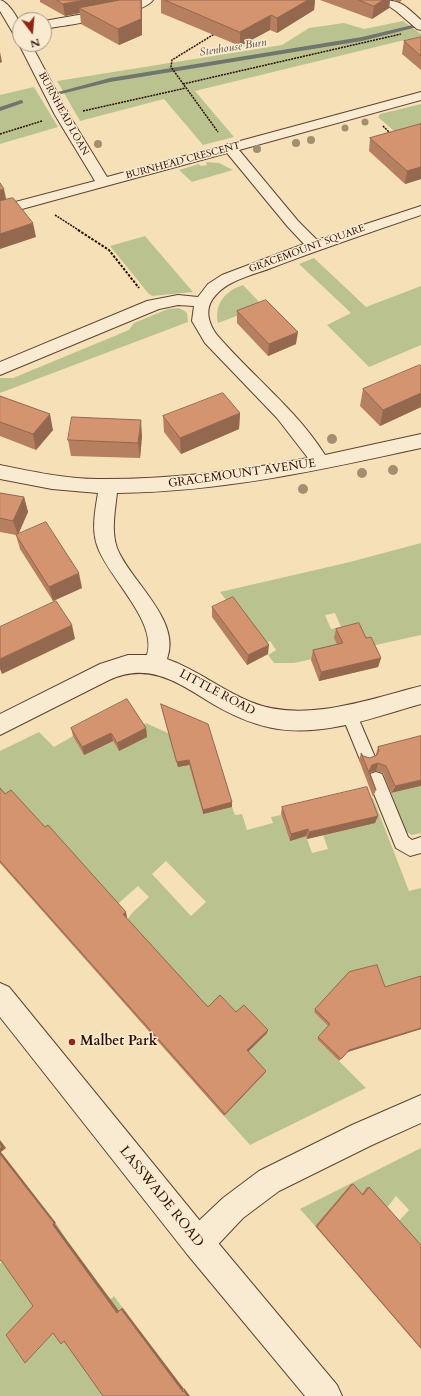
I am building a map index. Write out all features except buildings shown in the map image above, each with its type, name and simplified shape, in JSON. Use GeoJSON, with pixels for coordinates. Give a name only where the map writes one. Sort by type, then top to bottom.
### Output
{"type":"FeatureCollection","features":[{"type":"Feature","properties":{"kind":"street"},"geometry":{"type":"LineString","coordinates":[[52,24],[105,15],[134,6],[147,0]]}},
{"type":"Feature","properties":{"kind":"street"},"geometry":{"type":"LineString","coordinates":[[386,0],[400,8],[418,23]]}},
{"type":"Feature","properties":{"kind":"street"},"geometry":{"type":"LineString","coordinates":[[0,4],[12,21]]}},
{"type":"Feature","properties":{"kind":"street","name":"BURNHEAD LOAN"},"geometry":{"type":"LineString","coordinates":[[29,52],[62,115],[103,182]]}},
{"type":"Feature","properties":{"kind":"street","name":"BURNHEAD CRESCENT"},"geometry":{"type":"LineString","coordinates":[[0,211],[421,96]]}},
{"type":"Feature","properties":{"kind":"street"},"geometry":{"type":"LineString","coordinates":[[230,148],[293,224],[314,246]]}},
{"type":"Feature","properties":{"kind":"street","name":"GRACEMOUNT SQUARE"},"geometry":{"type":"LineString","coordinates":[[202,303],[208,292],[214,286],[228,279],[314,246],[421,210]]}},
{"type":"Feature","properties":{"kind":"street"},"geometry":{"type":"LineString","coordinates":[[0,369],[154,305],[174,300],[193,300],[202,303],[200,320],[203,328],[217,346],[292,424],[310,446],[320,463]]}},
{"type":"Feature","properties":{"kind":"street","name":"GRACEMOUNT AVENUE"},"geometry":{"type":"LineString","coordinates":[[0,472],[51,483],[109,486],[164,485],[269,473],[421,441]]}},
{"type":"Feature","properties":{"kind":"street"},"geometry":{"type":"LineString","coordinates":[[109,486],[104,518],[108,547],[118,568],[153,621],[158,636],[159,649],[154,665]]}},
{"type":"Feature","properties":{"kind":"street","name":"LITTLE ROAD"},"geometry":{"type":"LineString","coordinates":[[0,724],[115,668],[128,664],[154,665],[177,671],[237,706],[258,715],[288,721],[321,720],[421,695]]}},
{"type":"Feature","properties":{"kind":"street","name":"LASSWADE ROAD"},"geometry":{"type":"LineString","coordinates":[[0,996],[198,1243],[326,1396]]}},
{"type":"Feature","properties":{"kind":"street"},"geometry":{"type":"LineString","coordinates":[[198,1243],[233,1208],[269,1181],[362,1135],[421,1108]]}},
{"type":"Feature","properties":{"kind":"lane"},"geometry":{"type":"LineString","coordinates":[[349,713],[367,757]]}},
{"type":"Feature","properties":{"kind":"lane"},"geometry":{"type":"LineString","coordinates":[[376,779],[402,842],[410,848],[421,845]]}},
{"type":"Feature","properties":{"kind":"path"},"geometry":{"type":"LineString","coordinates":[[218,33],[172,60],[171,67],[230,148]]}},
{"type":"Feature","properties":{"kind":"path"},"geometry":{"type":"LineString","coordinates":[[183,84],[407,33]]}},
{"type":"Feature","properties":{"kind":"path"},"geometry":{"type":"LineString","coordinates":[[0,134],[62,115],[186,88]]}},
{"type":"Feature","properties":{"kind":"path"},"geometry":{"type":"LineString","coordinates":[[366,111],[393,136]]}},
{"type":"Feature","properties":{"kind":"path"},"geometry":{"type":"LineString","coordinates":[[42,199],[57,218],[96,240],[109,250],[154,305]]}},
{"type":"Feature","properties":{"kind":"green space"},"geometry":{"type":"Polygon","coordinates":[[[403,21],[421,34],[421,36],[195,91],[234,137],[203,145],[164,99],[80,121],[57,81],[282,45],[309,28],[344,23],[364,29],[403,21]]]}},
{"type":"Feature","properties":{"kind":"green space"},"geometry":{"type":"Polygon","coordinates":[[[34,87],[58,127],[0,144],[0,95],[34,87]]]}},
{"type":"Feature","properties":{"kind":"green space"},"geometry":{"type":"Polygon","coordinates":[[[421,104],[421,124],[394,131],[378,117],[380,114],[421,104]]]}},
{"type":"Feature","properties":{"kind":"green space"},"geometry":{"type":"Polygon","coordinates":[[[206,162],[219,163],[233,170],[192,182],[179,170],[199,164],[201,166],[207,165],[206,162]]]}},
{"type":"Feature","properties":{"kind":"green space"},"geometry":{"type":"Polygon","coordinates":[[[145,236],[193,292],[152,296],[110,246],[145,236]]]}},
{"type":"Feature","properties":{"kind":"green space"},"geometry":{"type":"Polygon","coordinates":[[[314,258],[366,307],[421,286],[421,345],[369,367],[327,325],[351,313],[299,264],[314,258]]]}},
{"type":"Feature","properties":{"kind":"green space"},"geometry":{"type":"Polygon","coordinates":[[[243,285],[263,306],[218,323],[217,316],[219,304],[222,299],[231,291],[243,285]]]}},
{"type":"Feature","properties":{"kind":"green space"},"geometry":{"type":"Polygon","coordinates":[[[178,308],[187,313],[188,322],[0,393],[0,378],[13,378],[129,330],[134,323],[168,309],[178,308]]]}},
{"type":"Feature","properties":{"kind":"green space"},"geometry":{"type":"Polygon","coordinates":[[[421,543],[421,635],[294,663],[274,663],[268,655],[276,650],[270,641],[261,646],[220,592],[350,562],[421,543]],[[335,613],[325,615],[331,629],[341,627],[335,613]]]}},
{"type":"Feature","properties":{"kind":"green space"},"geometry":{"type":"Polygon","coordinates":[[[146,723],[181,739],[178,767],[189,765],[203,814],[232,807],[235,815],[242,814],[247,830],[273,823],[271,817],[281,815],[290,840],[306,836],[312,853],[328,849],[322,832],[366,799],[373,798],[409,891],[421,888],[421,978],[314,1012],[328,1026],[317,1039],[366,1088],[250,1145],[224,1116],[265,1073],[247,1053],[266,1032],[236,1016],[189,1029],[126,921],[132,913],[149,897],[138,886],[94,925],[25,852],[9,801],[0,791],[0,751],[39,732],[54,747],[73,736],[113,741],[119,751],[131,731],[146,723]],[[166,861],[152,874],[191,916],[206,902],[166,861]]]}},
{"type":"Feature","properties":{"kind":"green space"},"geometry":{"type":"Polygon","coordinates":[[[421,786],[421,833],[412,835],[407,832],[405,828],[391,793],[421,786]]]}},
{"type":"Feature","properties":{"kind":"green space"},"geometry":{"type":"Polygon","coordinates":[[[421,1148],[421,1247],[398,1222],[409,1210],[396,1196],[386,1209],[360,1195],[353,1186],[346,1190],[315,1226],[300,1209],[421,1148]]]}},
{"type":"Feature","properties":{"kind":"green space"},"geometry":{"type":"Polygon","coordinates":[[[56,1223],[66,1239],[23,1283],[64,1341],[107,1295],[111,1299],[114,1296],[122,1307],[79,1356],[107,1396],[0,1396],[0,1264],[4,1259],[12,1270],[56,1223]]]}},
{"type":"Feature","properties":{"kind":"waterway","name":"Stenhouse Burn"},"geometry":{"type":"LineString","coordinates":[[61,92],[110,80],[362,39],[421,24]]}},
{"type":"Feature","properties":{"kind":"waterway","name":"Stenhouse Burn"},"geometry":{"type":"LineString","coordinates":[[0,109],[21,102]]}},
{"type":"Feature","properties":{"kind":"place","name":"Malbet Park"},"geometry":{"type":"Point","coordinates":[72,1042]}}]}
